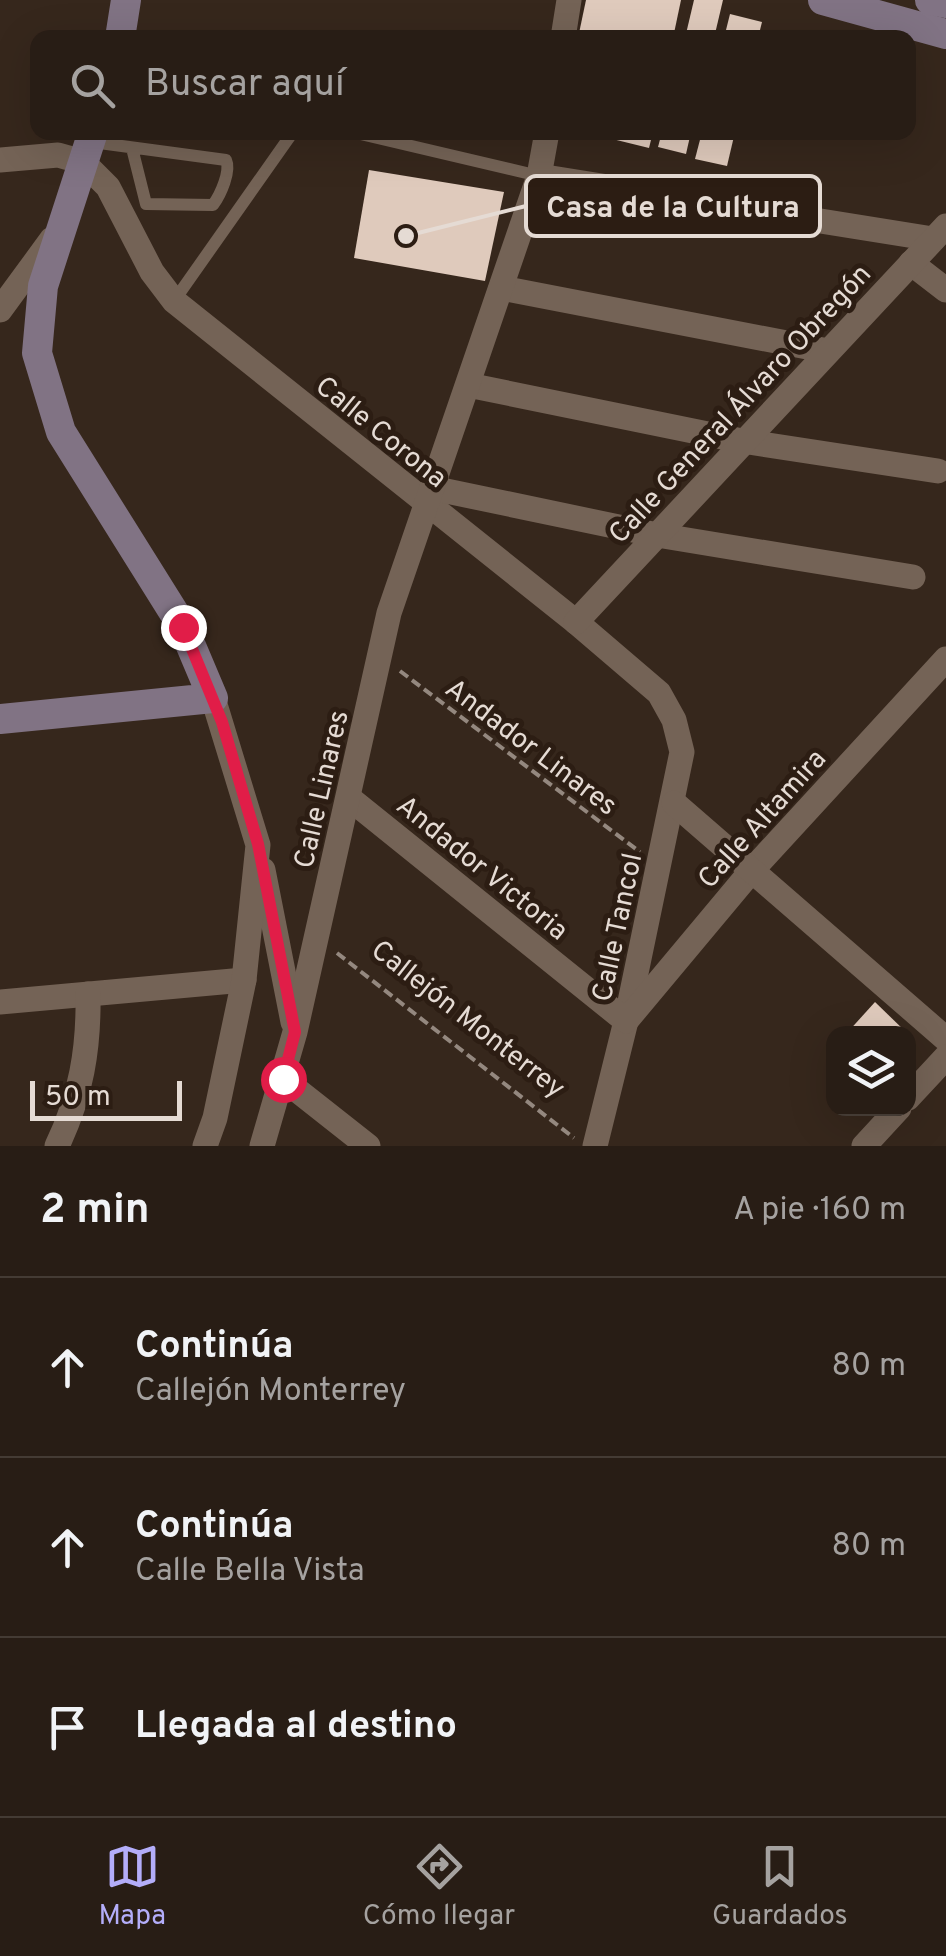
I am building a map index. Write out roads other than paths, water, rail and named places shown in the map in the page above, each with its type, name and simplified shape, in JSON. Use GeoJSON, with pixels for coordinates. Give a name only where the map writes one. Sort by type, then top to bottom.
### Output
{"type":"FeatureCollection","features":[{"type":"Feature","properties":{"kind":"street"},"geometry":{"type":"LineString","coordinates":[[121,30],[126,0]]}},
{"type":"Feature","properties":{"kind":"street"},"geometry":{"type":"LineString","coordinates":[[564,30],[569,0]]}},
{"type":"Feature","properties":{"kind":"street"},"geometry":{"type":"LineString","coordinates":[[823,0],[946,34]]}},
{"type":"Feature","properties":{"kind":"street"},"geometry":{"type":"LineString","coordinates":[[930,0],[946,4]]}},
{"type":"Feature","properties":{"kind":"street","name":"Calle Linares"},"geometry":{"type":"LineString","coordinates":[[262,1146],[295,1032],[389,613],[539,176],[545,140]]}},
{"type":"Feature","properties":{"kind":"street"},"geometry":{"type":"LineString","coordinates":[[0,160],[58,155],[89,145]]}},
{"type":"Feature","properties":{"kind":"street"},"geometry":{"type":"LineString","coordinates":[[89,145],[43,286],[37,352],[61,432],[183,627],[213,698],[258,844],[295,1032]]}},
{"type":"Feature","properties":{"kind":"street","name":"Calle Corona"},"geometry":{"type":"LineString","coordinates":[[89,145],[152,272],[174,301],[429,496],[659,693],[674,720]]}},
{"type":"Feature","properties":{"kind":"street"},"geometry":{"type":"LineString","coordinates":[[539,176],[940,232]]}},
{"type":"Feature","properties":{"kind":"street"},"geometry":{"type":"LineString","coordinates":[[0,309],[58,231]]}},
{"type":"Feature","properties":{"kind":"street","name":"Calle General Álvaro Obregón"},"geometry":{"type":"LineString","coordinates":[[576,622],[940,232]]}},
{"type":"Feature","properties":{"kind":"street"},"geometry":{"type":"LineString","coordinates":[[910,263],[946,290]]}},
{"type":"Feature","properties":{"kind":"street"},"geometry":{"type":"LineString","coordinates":[[501,288],[828,351]]}},
{"type":"Feature","properties":{"kind":"street"},"geometry":{"type":"LineString","coordinates":[[468,384],[742,441],[938,471]]}},
{"type":"Feature","properties":{"kind":"street"},"geometry":{"type":"LineString","coordinates":[[429,496],[913,576]]}},
{"type":"Feature","properties":{"kind":"street","name":"Calle Altamira"},"geometry":{"type":"LineString","coordinates":[[626,1021],[753,869],[946,660]]}},
{"type":"Feature","properties":{"kind":"street"},"geometry":{"type":"LineString","coordinates":[[0,719],[213,698]]}},
{"type":"Feature","properties":{"kind":"street","name":"Calle Tancol"},"geometry":{"type":"LineString","coordinates":[[593,1140],[626,1021],[674,803],[682,752],[674,720]]}},
{"type":"Feature","properties":{"kind":"street","name":"Andador Victoria"},"geometry":{"type":"LineString","coordinates":[[350,798],[626,1021]]}},
{"type":"Feature","properties":{"kind":"street"},"geometry":{"type":"LineString","coordinates":[[674,803],[946,1038]]}},
{"type":"Feature","properties":{"kind":"street"},"geometry":{"type":"LineString","coordinates":[[205,1146],[216,1118],[244,980],[258,844]]}},
{"type":"Feature","properties":{"kind":"street"},"geometry":{"type":"LineString","coordinates":[[0,1002],[244,980]]}},
{"type":"Feature","properties":{"kind":"street"},"geometry":{"type":"LineString","coordinates":[[57,1146],[82,1080],[88,994]]}},
{"type":"Feature","properties":{"kind":"street"},"geometry":{"type":"LineString","coordinates":[[916,1089],[946,1057]]}},
{"type":"Feature","properties":{"kind":"street"},"geometry":{"type":"LineString","coordinates":[[283,1079],[368,1146]]}},
{"type":"Feature","properties":{"kind":"street"},"geometry":{"type":"LineString","coordinates":[[864,1146],[891,1116]]}},
{"type":"Feature","properties":{"kind":"street"},"geometry":{"type":"LineString","coordinates":[[593,1140],[620,1146]]}},
{"type":"Feature","properties":{"kind":"lane"},"geometry":{"type":"LineString","coordinates":[[174,301],[287,140]]}},
{"type":"Feature","properties":{"kind":"lane"},"geometry":{"type":"LineString","coordinates":[[386,140],[539,176]]}},
{"type":"Feature","properties":{"kind":"lane"},"geometry":{"type":"LineString","coordinates":[[89,145],[132,148],[226,160],[228,168],[217,200],[213,206],[146,204],[132,148]]}},
{"type":"Feature","properties":{"kind":"place","name":"Casa de la Cultura"},"geometry":{"type":"Point","coordinates":[406,236]}}]}
